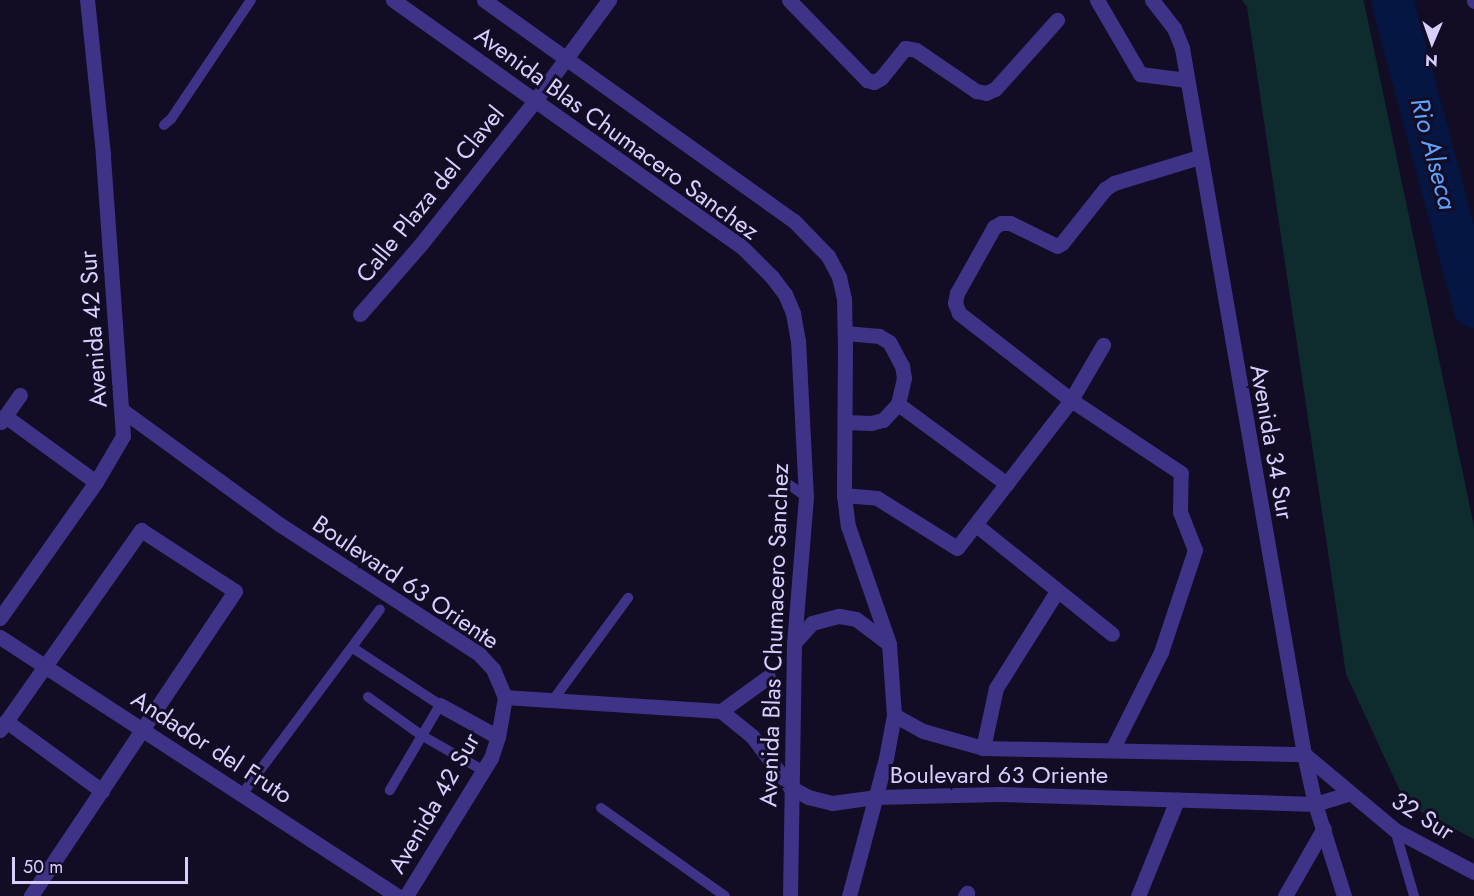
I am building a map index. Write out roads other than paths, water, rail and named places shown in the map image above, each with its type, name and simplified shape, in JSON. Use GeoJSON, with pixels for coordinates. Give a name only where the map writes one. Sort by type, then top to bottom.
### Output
{"type":"FeatureCollection","features":[{"type":"Feature","properties":{"kind":"street","name":"Avenida 42 Sur"},"geometry":{"type":"LineString","coordinates":[[0,618],[96,482],[123,436],[103,154],[87,0]]}},
{"type":"Feature","properties":{"kind":"street","name":"Avenida Blas Chumacero Sanchez"},"geometry":{"type":"LineString","coordinates":[[393,0],[534,102],[741,246],[785,294],[793,312],[798,340],[806,497],[794,643],[790,896]]}},
{"type":"Feature","properties":{"kind":"street","name":"Avenida Blas Chumacero Sanchez"},"geometry":{"type":"LineString","coordinates":[[484,0],[794,221],[828,256],[839,277],[844,299],[845,333],[844,495],[848,526],[889,644],[894,715],[886,758],[849,896]]}},
{"type":"Feature","properties":{"kind":"street","name":"Calle Plaza del Clavel"},"geometry":{"type":"LineString","coordinates":[[360,314],[421,244],[534,102],[609,0]]}},
{"type":"Feature","properties":{"kind":"street"},"geometry":{"type":"LineString","coordinates":[[789,0],[867,80],[874,82],[881,78],[905,48],[915,50],[976,92],[986,93],[995,89],[1057,20]]}},
{"type":"Feature","properties":{"kind":"street"},"geometry":{"type":"LineString","coordinates":[[1096,0],[1140,74],[1187,80]]}},
{"type":"Feature","properties":{"kind":"street","name":"Avenida 34 Sur"},"geometry":{"type":"LineString","coordinates":[[1152,0],[1174,28],[1182,48],[1199,157],[1304,754],[1315,804],[1344,896]]}},
{"type":"Feature","properties":{"kind":"street"},"geometry":{"type":"LineString","coordinates":[[1112,750],[1161,652],[1195,550],[1180,512],[1181,473],[1071,400],[959,313],[955,303],[957,293],[994,226],[1011,223],[1057,246],[1062,243],[1105,189],[1114,183],[1199,157]]}},
{"type":"Feature","properties":{"kind":"street"},"geometry":{"type":"LineString","coordinates":[[845,333],[879,336],[889,342],[902,366],[902,392],[898,404],[883,420],[871,423],[845,422]]}},
{"type":"Feature","properties":{"kind":"street"},"geometry":{"type":"LineString","coordinates":[[844,495],[877,498],[957,548],[1071,400],[1103,345]]}},
{"type":"Feature","properties":{"kind":"street"},"geometry":{"type":"LineString","coordinates":[[20,395],[2,420],[96,482]]}},
{"type":"Feature","properties":{"kind":"street"},"geometry":{"type":"LineString","coordinates":[[898,404],[1007,484]]}},
{"type":"Feature","properties":{"kind":"street","name":"Boulevard 63 Oriente"},"geometry":{"type":"LineString","coordinates":[[122,410],[279,524],[479,654],[493,669],[505,696]]}},
{"type":"Feature","properties":{"kind":"street"},"geometry":{"type":"LineString","coordinates":[[976,525],[1112,634]]}},
{"type":"Feature","properties":{"kind":"street"},"geometry":{"type":"LineString","coordinates":[[31,896],[236,591],[141,530],[3,726],[102,790]]}},
{"type":"Feature","properties":{"kind":"street"},"geometry":{"type":"LineString","coordinates":[[983,748],[996,688],[1057,591]]}},
{"type":"Feature","properties":{"kind":"street"},"geometry":{"type":"LineString","coordinates":[[794,643],[812,623],[839,616],[856,619],[889,644]]}},
{"type":"Feature","properties":{"kind":"street","name":"Andador del Fruto"},"geometry":{"type":"LineString","coordinates":[[0,637],[398,896]]}},
{"type":"Feature","properties":{"kind":"street"},"geometry":{"type":"LineString","coordinates":[[505,696],[721,711],[768,677]]}},
{"type":"Feature","properties":{"kind":"street","name":"Avenida 42 Sur"},"geometry":{"type":"LineString","coordinates":[[406,896],[484,771],[498,737],[505,696]]}},
{"type":"Feature","properties":{"kind":"street"},"geometry":{"type":"LineString","coordinates":[[440,705],[498,737]]}},
{"type":"Feature","properties":{"kind":"street","name":"Boulevard 63 Oriente"},"geometry":{"type":"LineString","coordinates":[[721,711],[752,736],[790,787],[808,797],[832,803],[875,797],[999,794],[1315,804]]}},
{"type":"Feature","properties":{"kind":"street","name":"Boulevard 63 Oriente"},"geometry":{"type":"LineString","coordinates":[[894,715],[923,731],[983,748],[1304,754]]}},
{"type":"Feature","properties":{"kind":"street","name":"32 Sur"},"geometry":{"type":"LineString","coordinates":[[1304,754],[1395,830],[1474,872]]}},
{"type":"Feature","properties":{"kind":"street"},"geometry":{"type":"LineString","coordinates":[[1315,804],[1350,793]]}},
{"type":"Feature","properties":{"kind":"street"},"geometry":{"type":"LineString","coordinates":[[1138,896],[1177,800]]}},
{"type":"Feature","properties":{"kind":"street"},"geometry":{"type":"LineString","coordinates":[[1285,896],[1324,828]]}},
{"type":"Feature","properties":{"kind":"lane"},"geometry":{"type":"LineString","coordinates":[[164,125],[171,119],[251,0]]}},
{"type":"Feature","properties":{"kind":"lane"},"geometry":{"type":"LineString","coordinates":[[780,478],[806,497]]}},
{"type":"Feature","properties":{"kind":"lane"},"geometry":{"type":"LineString","coordinates":[[553,700],[628,598]]}},
{"type":"Feature","properties":{"kind":"lane"},"geometry":{"type":"LineString","coordinates":[[243,793],[380,609]]}},
{"type":"Feature","properties":{"kind":"lane"},"geometry":{"type":"LineString","coordinates":[[352,648],[440,705],[390,790]]}},
{"type":"Feature","properties":{"kind":"lane"},"geometry":{"type":"LineString","coordinates":[[368,697],[421,735],[484,771]]}},
{"type":"Feature","properties":{"kind":"lane"},"geometry":{"type":"LineString","coordinates":[[601,808],[725,896]]}},
{"type":"Feature","properties":{"kind":"lane"},"geometry":{"type":"LineString","coordinates":[[1395,830],[1414,896]]}},
{"type":"Feature","properties":{"kind":"waterway","name":"Rio Alseca"},"geometry":{"type":"LineString","coordinates":[[1392,0],[1474,307]]}}]}
